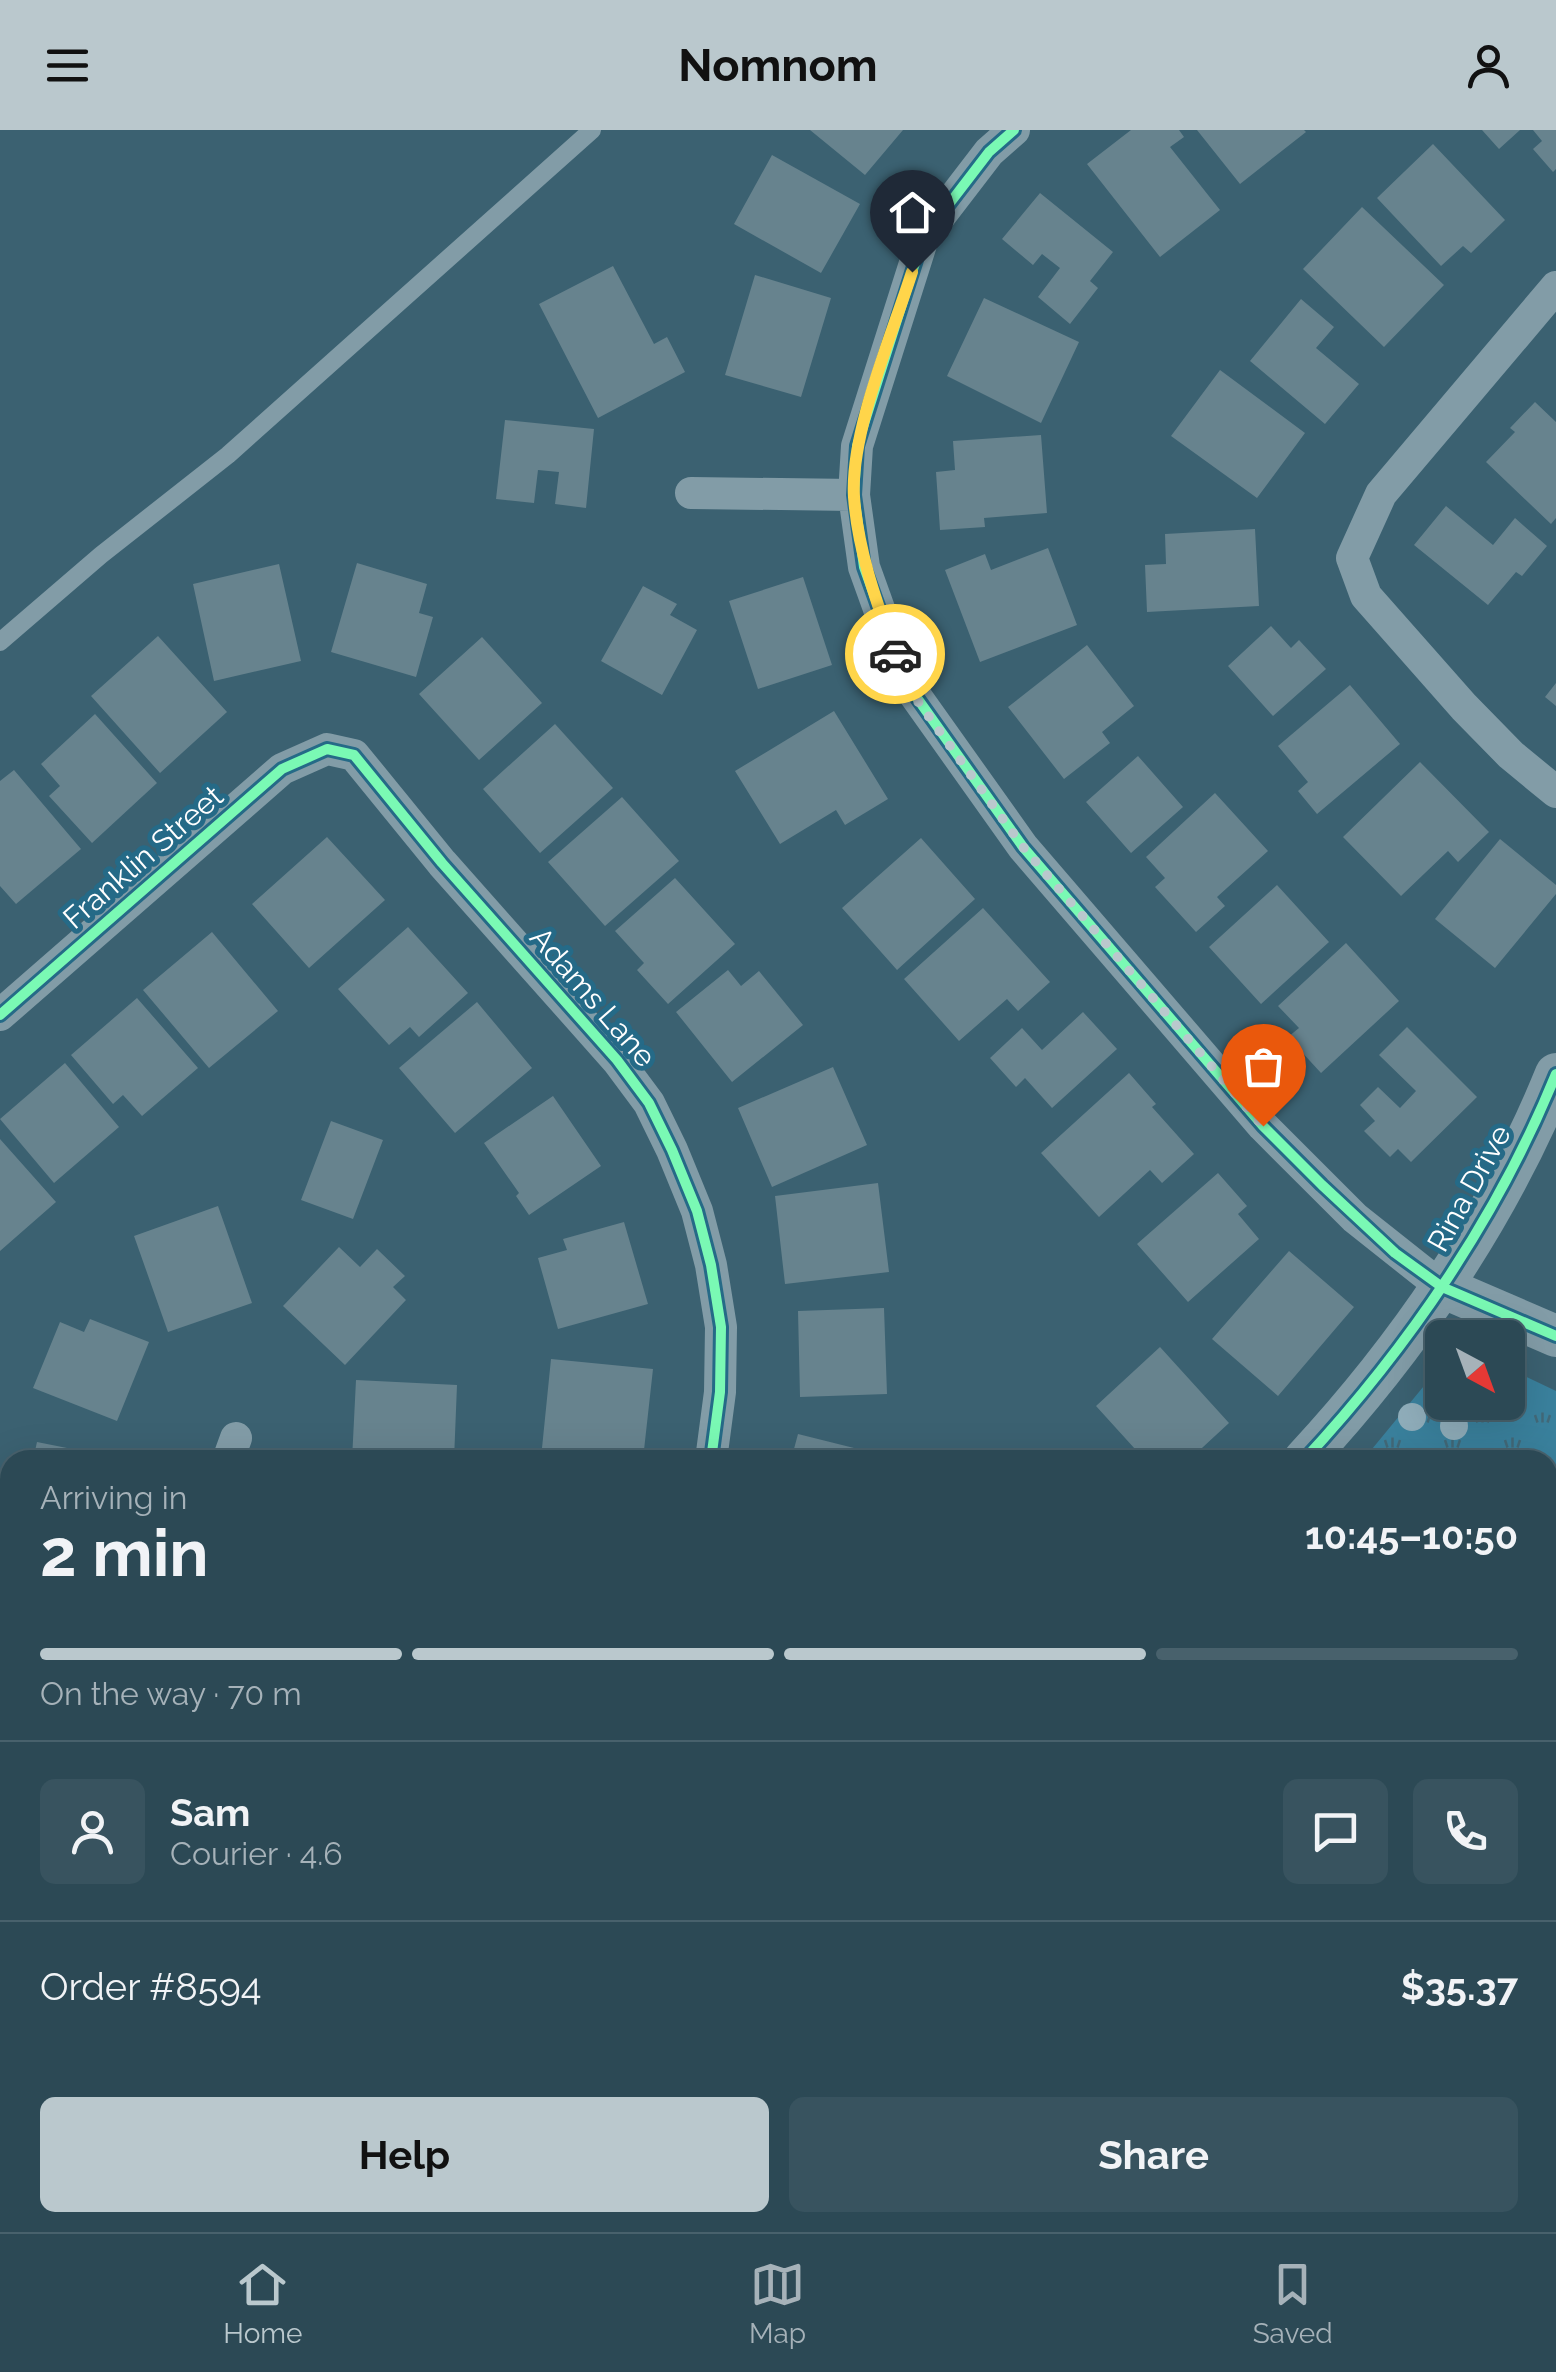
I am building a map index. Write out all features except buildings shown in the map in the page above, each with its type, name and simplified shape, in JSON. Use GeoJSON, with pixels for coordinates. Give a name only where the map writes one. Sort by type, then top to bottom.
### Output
{"type":"FeatureCollection","features":[{"type":"Feature","properties":{"kind":"street"},"geometry":{"type":"LineString","coordinates":[[1014,130],[989,152],[923,238],[857,446],[854,495],[864,566],[904,682],[1023,847],[1263,1126],[1355,1218],[1442,1286],[1556,1336]]}},
{"type":"Feature","properties":{"kind":"street"},"geometry":{"type":"LineString","coordinates":[[1556,288],[1381,494],[1352,558],[1366,596],[1464,708],[1511,755],[1556,792]]}},
{"type":"Feature","properties":{"kind":"street"},"geometry":{"type":"LineString","coordinates":[[692,492],[854,495]]}},
{"type":"Feature","properties":{"kind":"street","name":"Franklin Street"},"geometry":{"type":"LineString","coordinates":[[0,1016],[282,770],[327,749]]}},
{"type":"Feature","properties":{"kind":"street","name":"Adams Lane"},"geometry":{"type":"LineString","coordinates":[[327,749],[354,755],[442,863],[617,1060],[648,1103],[697,1211],[712,1264],[721,1343],[712,1450]]}},
{"type":"Feature","properties":{"kind":"street","name":"Rina Drive"},"geometry":{"type":"LineString","coordinates":[[1313,1450],[1354,1405],[1442,1286],[1507,1177],[1556,1074]]}},
{"type":"Feature","properties":{"kind":"lane"},"geometry":{"type":"LineString","coordinates":[[0,642],[100,556],[228,455],[592,130]]}},
{"type":"Feature","properties":{"kind":"green space"},"geometry":{"type":"Polygon","coordinates":[[[1525,1376],[1556,1391],[1556,1450],[1371,1450],[1425,1385],[1425,1420],[1525,1420],[1525,1376]]]}},
{"type":"Feature","properties":{"kind":"cycle path"},"geometry":{"type":"LineString","coordinates":[[1014,130],[989,152],[923,238],[857,446],[854,495],[864,567],[905,681],[1023,847],[1263,1126],[1395,1253],[1442,1287],[1556,1336]]}},
{"type":"Feature","properties":{"kind":"cycle path"},"geometry":{"type":"LineString","coordinates":[[0,1015],[282,769],[327,749],[354,755],[442,863],[617,1060],[649,1103],[697,1211],[711,1265],[721,1327],[720,1392],[712,1450]]}},
{"type":"Feature","properties":{"kind":"cycle path"},"geometry":{"type":"LineString","coordinates":[[1313,1450],[1379,1373],[1447,1279],[1507,1179],[1556,1074]]}},
{"type":"Feature","properties":{"kind":"way so far"},"geometry":{"type":"LineString","coordinates":[[895,654],[904,682],[1023,847],[1263,1126]]}},
{"type":"Feature","properties":{"kind":"route"},"geometry":{"type":"LineString","coordinates":[[895,654],[864,566],[854,495],[857,446],[912,272]]}}]}
